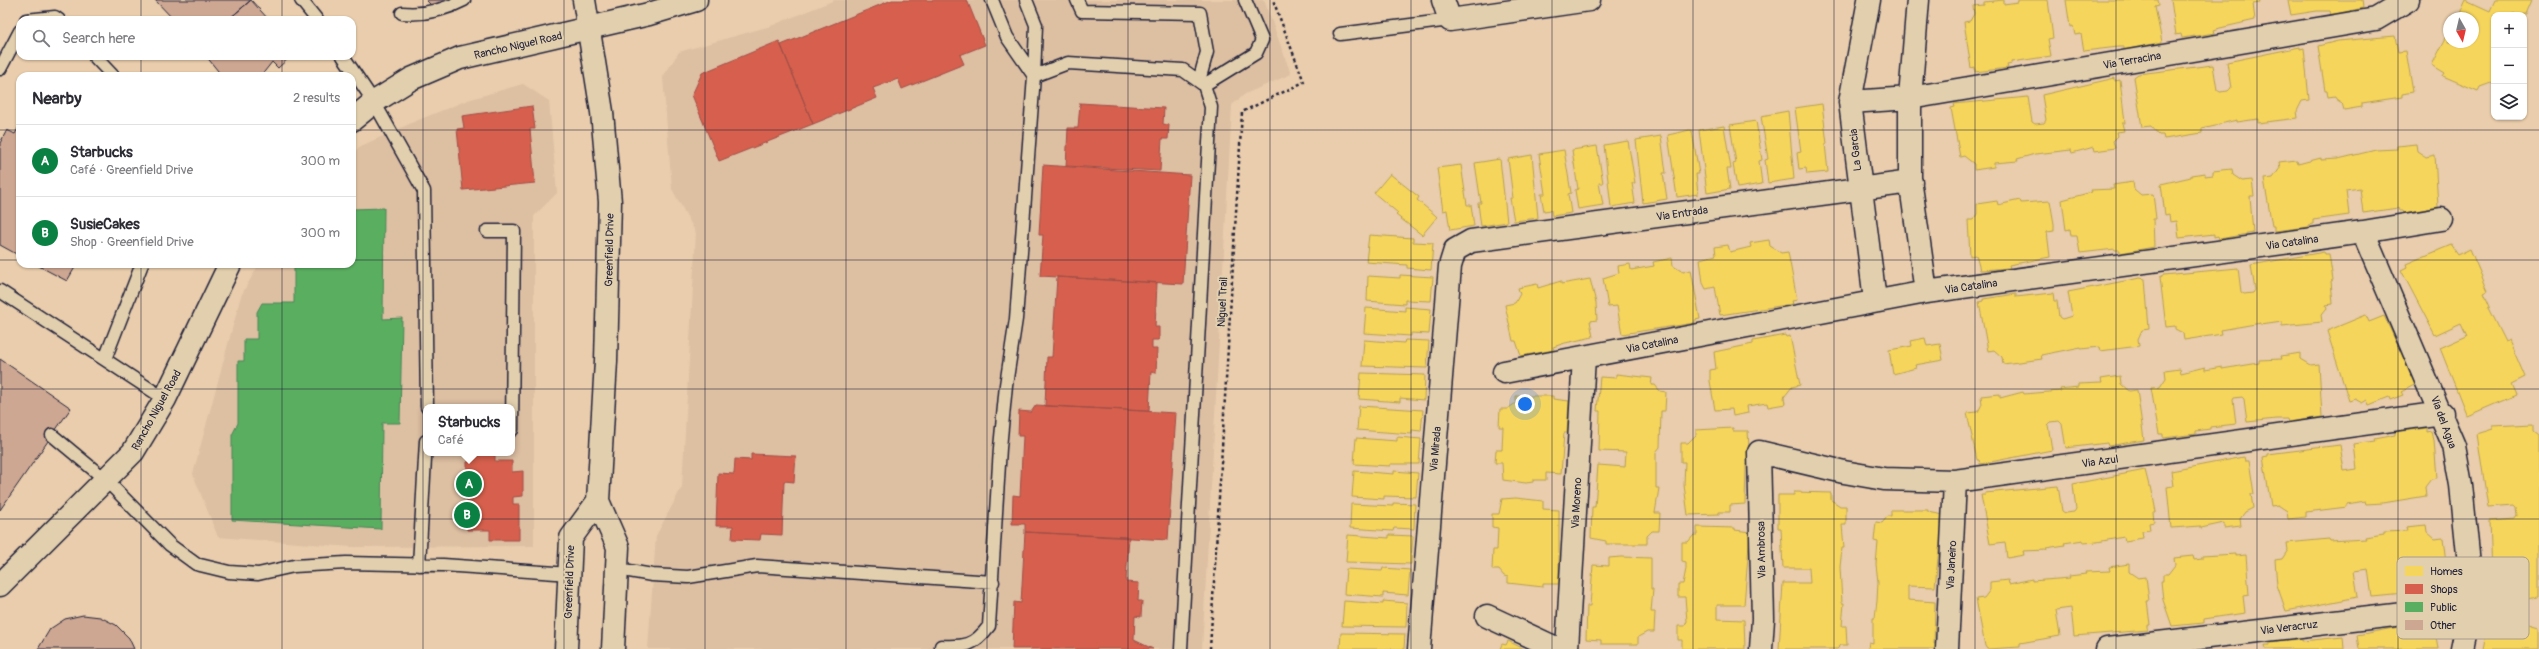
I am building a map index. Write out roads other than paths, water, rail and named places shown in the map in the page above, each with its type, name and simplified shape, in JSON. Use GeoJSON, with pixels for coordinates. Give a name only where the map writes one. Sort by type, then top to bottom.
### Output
{"type":"FeatureCollection","features":[{"type":"Feature","properties":{"kind":"street","name":"Greenfield Drive"},"geometry":{"type":"LineString","coordinates":[[584,0],[590,29],[602,112],[610,202],[606,361],[598,500],[618,547],[618,569],[612,649]]}},
{"type":"Feature","properties":{"kind":"street","name":"Rancho Niguel Road"},"geometry":{"type":"LineString","coordinates":[[356,117],[374,102],[412,79],[460,58],[590,29],[696,0]]}},
{"type":"Feature","properties":{"kind":"street"},"geometry":{"type":"LineString","coordinates":[[1446,10],[1589,0]]}},
{"type":"Feature","properties":{"kind":"street","name":"La Garcia"},"geometry":{"type":"LineString","coordinates":[[1869,0],[1850,102],[1859,189],[1875,300]]}},
{"type":"Feature","properties":{"kind":"street"},"geometry":{"type":"LineString","coordinates":[[1918,0],[1910,98],[1911,182],[1926,292]]}},
{"type":"Feature","properties":{"kind":"street","name":"Via Terracina"},"geometry":{"type":"LineString","coordinates":[[1850,102],[1910,98],[2376,19],[2408,0]]}},
{"type":"Feature","properties":{"kind":"street","name":"Via Entrada"},"geometry":{"type":"LineString","coordinates":[[1455,250],[1471,241],[1911,182]]}},
{"type":"Feature","properties":{"kind":"street","name":"Via Catalina"},"geometry":{"type":"LineString","coordinates":[[1504,372],[1875,300],[2363,232],[2441,219]]}},
{"type":"Feature","properties":{"kind":"street","name":"Via del Agua"},"geometry":{"type":"LineString","coordinates":[[2363,232],[2442,413],[2454,446],[2461,485],[2467,557]]}},
{"type":"Feature","properties":{"kind":"street","name":"Via Mirada"},"geometry":{"type":"LineString","coordinates":[[1419,649],[1450,266],[1455,250]]}},
{"type":"Feature","properties":{"kind":"street","name":"Rancho Niguel Road"},"geometry":{"type":"LineString","coordinates":[[0,585],[133,452],[165,398],[228,268]]}},
{"type":"Feature","properties":{"kind":"street","name":"Via Moreno"},"geometry":{"type":"LineString","coordinates":[[1567,649],[1584,357]]}},
{"type":"Feature","properties":{"kind":"street","name":"Via Azul"},"geometry":{"type":"LineString","coordinates":[[1759,452],[1844,472],[1884,478],[1956,481],[2442,413]]}},
{"type":"Feature","properties":{"kind":"street","name":"Via Ambrosa"},"geometry":{"type":"LineString","coordinates":[[1759,452],[1763,619],[1762,649]]}},
{"type":"Feature","properties":{"kind":"street","name":"Via Janeiro"},"geometry":{"type":"LineString","coordinates":[[1947,649],[1956,481]]}},
{"type":"Feature","properties":{"kind":"street","name":"Greenfield Drive"},"geometry":{"type":"LineString","coordinates":[[566,649],[570,574],[570,538],[598,500]]}},
{"type":"Feature","properties":{"kind":"street"},"geometry":{"type":"LineString","coordinates":[[1487,616],[1558,649]]}},
{"type":"Feature","properties":{"kind":"street","name":"Via Veracruz"},"geometry":{"type":"LineString","coordinates":[[2107,649],[2180,644],[2397,616]]}},
{"type":"Feature","properties":{"kind":"street","name":"Via del Agua"},"geometry":{"type":"LineString","coordinates":[[2462,649],[2464,639]]}},
{"type":"Feature","properties":{"kind":"lane"},"geometry":{"type":"LineString","coordinates":[[301,0],[314,16]]}},
{"type":"Feature","properties":{"kind":"lane"},"geometry":{"type":"LineString","coordinates":[[402,13],[414,14],[435,11],[464,0]]}},
{"type":"Feature","properties":{"kind":"lane"},"geometry":{"type":"LineString","coordinates":[[992,0],[1006,37],[1034,76]]}},
{"type":"Feature","properties":{"kind":"lane"},"geometry":{"type":"LineString","coordinates":[[941,649],[941,646],[961,647],[978,640],[989,626],[993,582],[1000,448],[1006,385],[1016,319],[1034,76],[1036,25],[1026,0]]}},
{"type":"Feature","properties":{"kind":"lane"},"geometry":{"type":"LineString","coordinates":[[1077,0],[1082,11],[1200,13],[1207,52],[1202,83],[1211,107],[1181,649]]}},
{"type":"Feature","properties":{"kind":"lane"},"geometry":{"type":"LineString","coordinates":[[1202,83],[1256,53],[1262,40],[1245,0]]}},
{"type":"Feature","properties":{"kind":"lane"},"geometry":{"type":"LineString","coordinates":[[1340,34],[1446,10]]}},
{"type":"Feature","properties":{"kind":"lane"},"geometry":{"type":"LineString","coordinates":[[0,69],[16,39]]}},
{"type":"Feature","properties":{"kind":"lane"},"geometry":{"type":"LineString","coordinates":[[98,60],[110,72]]}},
{"type":"Feature","properties":{"kind":"lane"},"geometry":{"type":"LineString","coordinates":[[346,60],[354,72]]}},
{"type":"Feature","properties":{"kind":"lane"},"geometry":{"type":"LineString","coordinates":[[1034,76],[1068,63],[1183,70],[1202,83]]}},
{"type":"Feature","properties":{"kind":"lane"},"geometry":{"type":"LineString","coordinates":[[356,75],[374,102],[424,191],[427,404]]}},
{"type":"Feature","properties":{"kind":"lane"},"geometry":{"type":"LineString","coordinates":[[487,231],[514,231],[512,404]]}},
{"type":"Feature","properties":{"kind":"lane"},"geometry":{"type":"LineString","coordinates":[[105,360],[140,268]]}},
{"type":"Feature","properties":{"kind":"lane"},"geometry":{"type":"LineString","coordinates":[[0,292],[165,398]]}},
{"type":"Feature","properties":{"kind":"lane"},"geometry":{"type":"LineString","coordinates":[[52,436],[106,480],[170,545],[196,564],[230,572],[258,574],[294,566],[346,563],[419,564],[570,574]]}},
{"type":"Feature","properties":{"kind":"lane"},"geometry":{"type":"LineString","coordinates":[[419,564],[426,456]]}},
{"type":"Feature","properties":{"kind":"lane"},"geometry":{"type":"LineString","coordinates":[[618,569],[652,575],[688,577],[757,566],[993,582]]}},
{"type":"Feature","properties":{"kind":"place","name":"Starbucks"},"geometry":{"type":"Point","coordinates":[469,484]}},
{"type":"Feature","properties":{"kind":"place","name":"SusieCakes"},"geometry":{"type":"Point","coordinates":[467,515]}}]}
